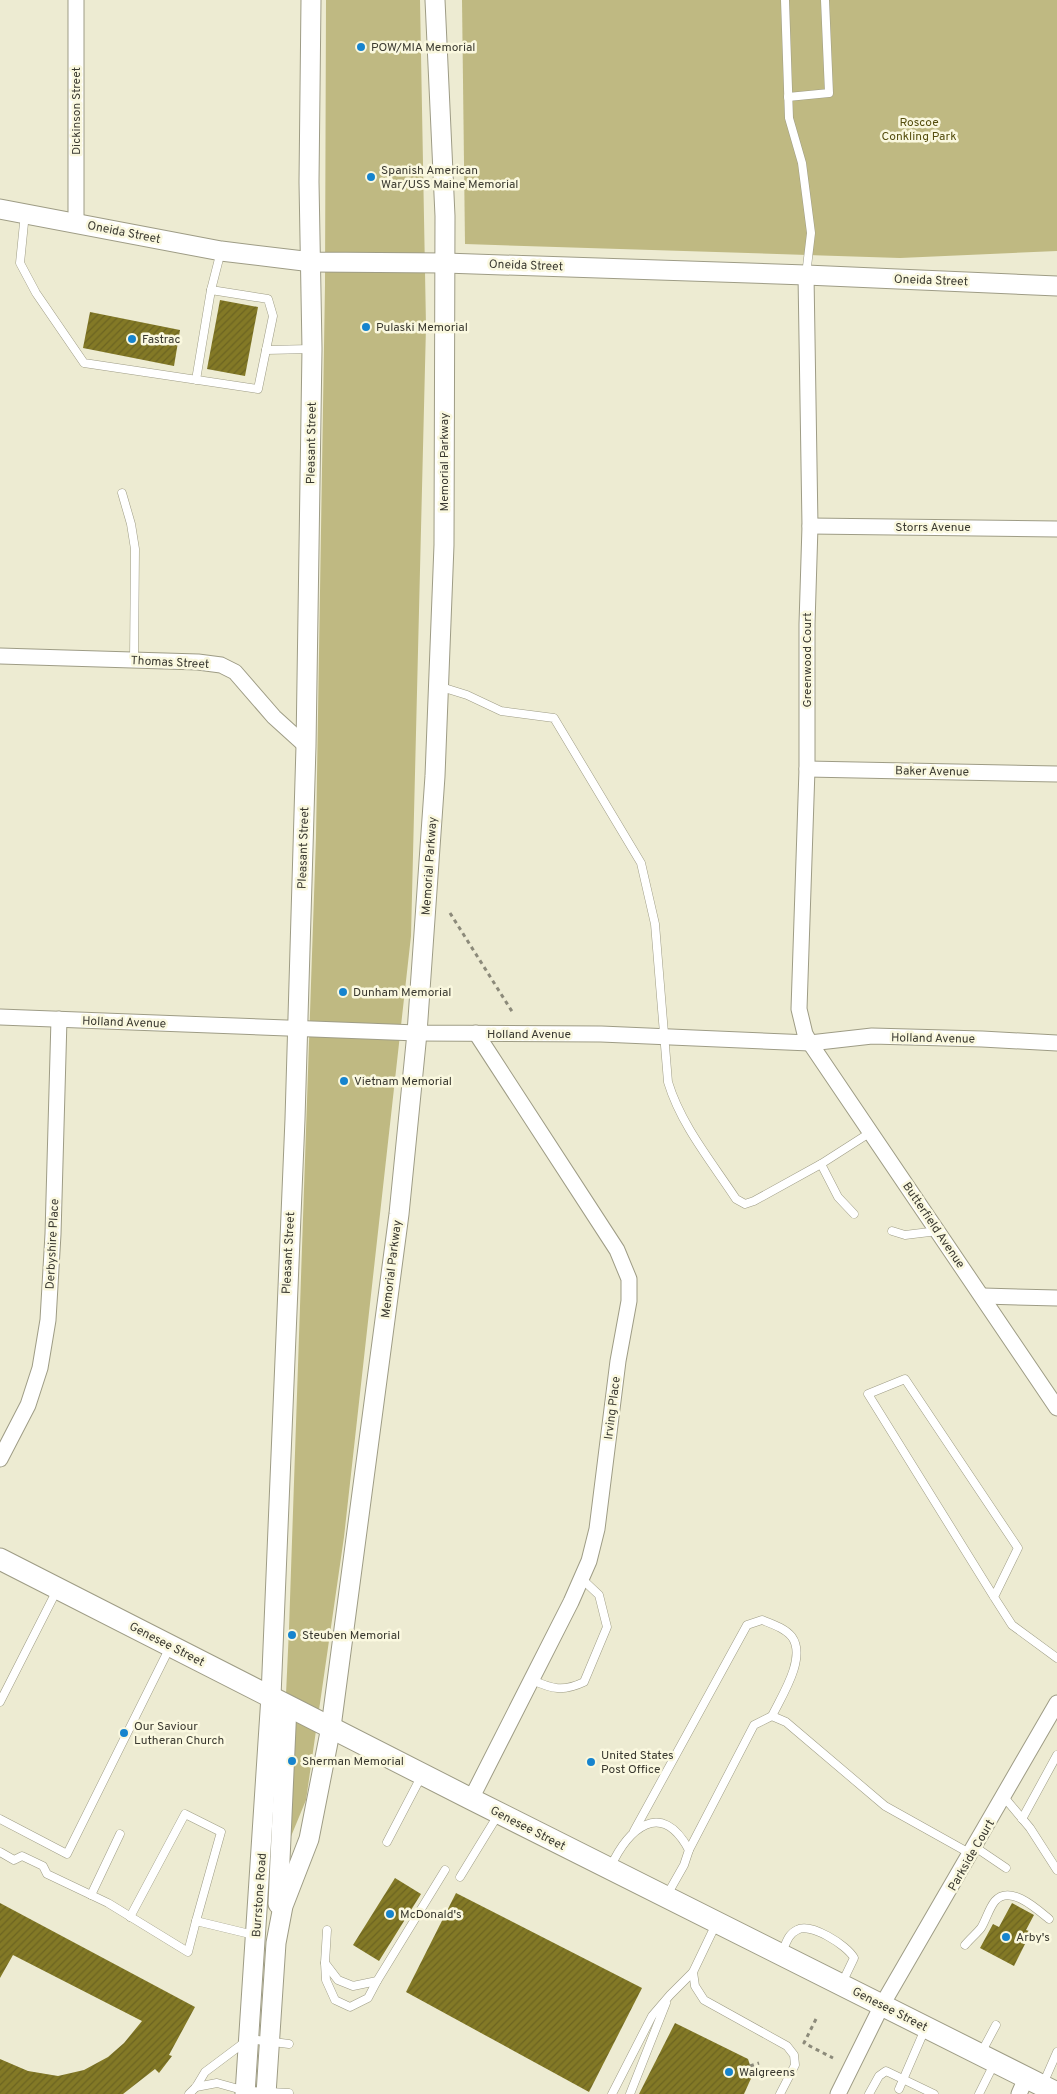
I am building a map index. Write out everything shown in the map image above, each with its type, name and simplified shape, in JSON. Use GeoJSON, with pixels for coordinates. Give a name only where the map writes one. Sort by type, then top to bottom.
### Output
{"type":"FeatureCollection","features":[{"type":"Feature","properties":{"kind":"main road","name":"Genesee Street"},"geometry":{"type":"LineString","coordinates":[[0,1559],[471,1799],[988,2058],[1036,2088]]}},
{"type":"Feature","properties":{"kind":"street","name":"Dickinson Street"},"geometry":{"type":"LineString","coordinates":[[76,0],[76,223]]}},
{"type":"Feature","properties":{"kind":"street","name":"Pleasant Street"},"geometry":{"type":"LineString","coordinates":[[279,1700],[296,1028],[306,746],[312,349],[312,262],[309,182],[311,0]]}},
{"type":"Feature","properties":{"kind":"street","name":"Memorial Parkway"},"geometry":{"type":"LineString","coordinates":[[332,1727],[398,1214],[417,1033],[435,776],[444,545],[445,216],[435,0]]}},
{"type":"Feature","properties":{"kind":"street","name":"Oneida Street"},"geometry":{"type":"LineString","coordinates":[[0,209],[221,251],[312,262],[444,263],[806,275],[1057,286]]}},
{"type":"Feature","properties":{"kind":"street","name":"Greenwood Court"},"geometry":{"type":"LineString","coordinates":[[806,275],[810,526],[806,768],[799,1009],[805,1034],[810,1043]]}},
{"type":"Feature","properties":{"kind":"street","name":"Storrs Avenue"},"geometry":{"type":"LineString","coordinates":[[810,526],[985,527],[1057,530]]}},
{"type":"Feature","properties":{"kind":"street","name":"Thomas Street"},"geometry":{"type":"LineString","coordinates":[[0,656],[198,662],[221,665],[235,672],[274,717],[306,746]]}},
{"type":"Feature","properties":{"kind":"street","name":"Baker Avenue"},"geometry":{"type":"LineString","coordinates":[[806,768],[1057,774]]}},
{"type":"Feature","properties":{"kind":"street","name":"Holland Avenue"},"geometry":{"type":"LineString","coordinates":[[0,1017],[417,1033],[601,1034],[810,1043],[872,1036],[982,1039],[1057,1044]]}},
{"type":"Feature","properties":{"kind":"street","name":"Derbyshire Place"},"geometry":{"type":"LineString","coordinates":[[0,1459],[28,1405],[40,1368],[48,1320],[53,1234],[59,1019]]}},
{"type":"Feature","properties":{"kind":"street","name":"Irving Place"},"geometry":{"type":"LineString","coordinates":[[471,1799],[582,1579],[589,1560],[597,1529],[618,1362],[628,1301],[629,1279],[617,1250],[476,1033]]}},
{"type":"Feature","properties":{"kind":"street","name":"Butterfield Avenue"},"geometry":{"type":"LineString","coordinates":[[810,1043],[1057,1408]]}},
{"type":"Feature","properties":{"kind":"street"},"geometry":{"type":"LineString","coordinates":[[982,1296],[1057,1298]]}},
{"type":"Feature","properties":{"kind":"street","name":"Burrstone Road"},"geometry":{"type":"LineString","coordinates":[[246,2092],[256,1936],[279,1700]]}},
{"type":"Feature","properties":{"kind":"street"},"geometry":{"type":"LineString","coordinates":[[276,1943],[279,1700]]}},
{"type":"Feature","properties":{"kind":"street","name":"Parkside Court"},"geometry":{"type":"LineString","coordinates":[[838,2094],[882,2006],[1004,1797],[1053,1721],[1057,1703]]}},
{"type":"Feature","properties":{"kind":"street","name":"Burrstone Road"},"geometry":{"type":"LineString","coordinates":[[266,2094],[276,1943],[283,1906],[309,1839],[332,1727]]}},
{"type":"Feature","properties":{"kind":"lane"},"geometry":{"type":"LineString","coordinates":[[785,0],[789,118],[802,163],[811,233],[806,275]]}},
{"type":"Feature","properties":{"kind":"lane"},"geometry":{"type":"LineString","coordinates":[[788,97],[829,93],[824,0]]}},
{"type":"Feature","properties":{"kind":"lane"},"geometry":{"type":"LineString","coordinates":[[25,213],[20,263],[36,293],[84,363],[258,389],[273,316],[268,299],[211,290]]}},
{"type":"Feature","properties":{"kind":"lane"},"geometry":{"type":"LineString","coordinates":[[196,380],[211,290],[221,251]]}},
{"type":"Feature","properties":{"kind":"lane"},"geometry":{"type":"LineString","coordinates":[[266,350],[312,349]]}},
{"type":"Feature","properties":{"kind":"lane"},"geometry":{"type":"LineString","coordinates":[[122,493],[131,524],[134,549],[134,660]]}},
{"type":"Feature","properties":{"kind":"lane"},"geometry":{"type":"LineString","coordinates":[[438,686],[467,695],[501,711],[554,718],[641,863],[654,924],[666,1037],[668,1082],[690,1131],[736,1198],[745,1204],[754,1201],[820,1164],[871,1132]]}},
{"type":"Feature","properties":{"kind":"lane"},"geometry":{"type":"LineString","coordinates":[[820,1164],[838,1197],[854,1214]]}},
{"type":"Feature","properties":{"kind":"lane"},"geometry":{"type":"LineString","coordinates":[[892,1231],[905,1235],[938,1231]]}},
{"type":"Feature","properties":{"kind":"lane"},"geometry":{"type":"LineString","coordinates":[[994,1597],[1018,1548],[905,1380],[868,1394],[994,1597],[1012,1625],[1057,1658]]}},
{"type":"Feature","properties":{"kind":"lane"},"geometry":{"type":"LineString","coordinates":[[532,1680],[549,1688],[570,1689],[584,1682],[607,1627],[599,1595],[582,1579]]}},
{"type":"Feature","properties":{"kind":"lane"},"geometry":{"type":"LineString","coordinates":[[0,1702],[57,1588]]}},
{"type":"Feature","properties":{"kind":"lane"},"geometry":{"type":"LineString","coordinates":[[610,1869],[617,1852],[634,1831],[747,1625],[762,1620],[780,1628],[792,1638],[798,1655],[794,1671],[772,1716],[754,1725],[666,1897]]}},
{"type":"Feature","properties":{"kind":"lane"},"geometry":{"type":"LineString","coordinates":[[0,1819],[67,1854],[171,1646]]}},
{"type":"Feature","properties":{"kind":"lane"},"geometry":{"type":"LineString","coordinates":[[772,1716],[786,1722],[885,1806],[1006,1868]]}},
{"type":"Feature","properties":{"kind":"lane"},"geometry":{"type":"LineString","coordinates":[[1022,1819],[1057,1755]]}},
{"type":"Feature","properties":{"kind":"lane"},"geometry":{"type":"LineString","coordinates":[[388,1842],[422,1774]]}},
{"type":"Feature","properties":{"kind":"lane"},"geometry":{"type":"LineString","coordinates":[[1004,1797],[1030,1828],[1057,1870]]}},
{"type":"Feature","properties":{"kind":"lane"},"geometry":{"type":"LineString","coordinates":[[460,1877],[499,1813]]}},
{"type":"Feature","properties":{"kind":"lane"},"geometry":{"type":"LineString","coordinates":[[0,1852],[14,1860],[22,1856],[43,1866],[47,1874],[91,1895],[188,1952],[221,1832],[185,1814],[130,1917]]}},
{"type":"Feature","properties":{"kind":"lane"},"geometry":{"type":"LineString","coordinates":[[634,1831],[644,1825],[658,1823],[673,1829],[689,1850]]}},
{"type":"Feature","properties":{"kind":"lane"},"geometry":{"type":"LineString","coordinates":[[91,1895],[120,1834]]}},
{"type":"Feature","properties":{"kind":"lane"},"geometry":{"type":"LineString","coordinates":[[327,1930],[326,1980],[335,2000],[350,2006],[368,1998],[445,1870]]}},
{"type":"Feature","properties":{"kind":"lane"},"geometry":{"type":"LineString","coordinates":[[965,1945],[980,1928],[996,1900],[1004,1895],[1012,1895],[1049,1918]]}},
{"type":"Feature","properties":{"kind":"lane"},"geometry":{"type":"LineString","coordinates":[[196,1921],[256,1936]]}},
{"type":"Feature","properties":{"kind":"lane"},"geometry":{"type":"LineString","coordinates":[[612,2094],[652,2016],[668,1996],[693,1972],[716,1922]]}},
{"type":"Feature","properties":{"kind":"lane"},"geometry":{"type":"LineString","coordinates":[[781,1955],[791,1933],[798,1928],[806,1927],[825,1935],[850,1951],[854,1958],[842,1985]]}},
{"type":"Feature","properties":{"kind":"lane"},"geometry":{"type":"LineString","coordinates":[[326,1963],[338,1980],[353,1986],[377,1981]]}},
{"type":"Feature","properties":{"kind":"lane"},"geometry":{"type":"LineString","coordinates":[[693,1972],[695,1986],[704,2000],[787,2046],[794,2055],[794,2065],[780,2094]]}},
{"type":"Feature","properties":{"kind":"lane"},"geometry":{"type":"LineString","coordinates":[[630,2094],[668,1996]]}},
{"type":"Feature","properties":{"kind":"lane"},"geometry":{"type":"LineString","coordinates":[[980,2094],[996,2025]]}},
{"type":"Feature","properties":{"kind":"lane"},"geometry":{"type":"LineString","coordinates":[[899,2089],[926,2027]]}},
{"type":"Feature","properties":{"kind":"lane"},"geometry":{"type":"LineString","coordinates":[[189,2094],[206,2072],[249,2039],[289,2044]]}},
{"type":"Feature","properties":{"kind":"lane"},"geometry":{"type":"LineString","coordinates":[[1036,2088],[1057,2052]]}},
{"type":"Feature","properties":{"kind":"lane"},"geometry":{"type":"LineString","coordinates":[[869,2094],[879,2076],[886,2071],[929,2093]]}},
{"type":"Feature","properties":{"kind":"lane"},"geometry":{"type":"LineString","coordinates":[[196,2087],[217,2083],[246,2092],[266,2094],[289,2093]]}},
{"type":"Feature","properties":{"kind":"path"},"geometry":{"type":"LineString","coordinates":[[450,913],[513,1013]]}},
{"type":"Feature","properties":{"kind":"path"},"geometry":{"type":"LineString","coordinates":[[816,2019],[804,2043],[833,2058]]}},
{"type":"Feature","properties":{"kind":"path"},"geometry":{"type":"LineString","coordinates":[[750,2066],[759,2063]]}},
{"type":"Feature","properties":{"kind":"green space"},"geometry":{"type":"Polygon","coordinates":[[[326,0],[420,0],[426,326],[411,936],[344,1537],[306,1800],[278,1868],[289,1629],[316,837],[325,285],[326,0]]]}},
{"type":"Feature","properties":{"kind":"green space","name":"Roscoe Conkling Park"},"geometry":{"type":"Polygon","coordinates":[[[462,0],[1057,0],[1057,251],[900,258],[465,244],[462,0]]]}},
{"type":"Feature","properties":{"kind":"building","name":"Fastrac"},"geometry":{"type":"Polygon","coordinates":[[[220,300],[258,307],[245,376],[207,369],[220,300]]]}},
{"type":"Feature","properties":{"kind":"building","name":"Fastrac"},"geometry":{"type":"Polygon","coordinates":[[[90,312],[180,330],[174,366],[83,348],[90,312]]]}},
{"type":"Feature","properties":{"kind":"building","name":"McDonald's"},"geometry":{"type":"Polygon","coordinates":[[[395,1878],[421,1894],[379,1961],[353,1945],[395,1878]]]}},
{"type":"Feature","properties":{"kind":"building"},"geometry":{"type":"Polygon","coordinates":[[[456,1893],[642,1988],[589,2092],[406,1992],[456,1893]]]}},
{"type":"Feature","properties":{"kind":"building"},"geometry":{"type":"Polygon","coordinates":[[[0,1903],[195,2007],[169,2055],[172,2056],[159,2073],[155,2069],[123,2094],[0,2094],[0,2059],[28,2071],[58,2076],[84,2070],[108,2057],[124,2043],[142,2021],[13,1955],[0,1978],[0,1903]]]}},
{"type":"Feature","properties":{"kind":"building","name":"Arby's"},"geometry":{"type":"Polygon","coordinates":[[[1012,1903],[1034,1915],[1026,1930],[1029,1931],[1023,1944],[1025,1944],[1014,1966],[980,1948],[993,1924],[999,1927],[1012,1903]]]}},
{"type":"Feature","properties":{"kind":"building"},"geometry":{"type":"Polygon","coordinates":[[[675,2023],[748,2059],[753,2074],[744,2094],[639,2094],[675,2023]]]}},
{"type":"Feature","properties":{"kind":"place","name":"POW/MIA Memorial"},"geometry":{"type":"Point","coordinates":[361,47]}},
{"type":"Feature","properties":{"kind":"place","name":"Spanish American War/USS Maine Memorial"},"geometry":{"type":"Point","coordinates":[371,177]}},
{"type":"Feature","properties":{"kind":"place","name":"Pulaski Memorial"},"geometry":{"type":"Point","coordinates":[366,327]}},
{"type":"Feature","properties":{"kind":"place","name":"Fastrac"},"geometry":{"type":"Point","coordinates":[132,339]}},
{"type":"Feature","properties":{"kind":"place","name":"Dunham Memorial"},"geometry":{"type":"Point","coordinates":[343,992]}},
{"type":"Feature","properties":{"kind":"place","name":"Vietnam Memorial"},"geometry":{"type":"Point","coordinates":[344,1081]}},
{"type":"Feature","properties":{"kind":"place","name":"Steuben Memorial"},"geometry":{"type":"Point","coordinates":[292,1635]}},
{"type":"Feature","properties":{"kind":"place","name":"Our Saviour Lutheran Church"},"geometry":{"type":"Point","coordinates":[124,1733]}},
{"type":"Feature","properties":{"kind":"place","name":"Sherman Memorial"},"geometry":{"type":"Point","coordinates":[292,1761]}},
{"type":"Feature","properties":{"kind":"place","name":"United States Post Office"},"geometry":{"type":"Point","coordinates":[591,1762]}},
{"type":"Feature","properties":{"kind":"place","name":"McDonald's"},"geometry":{"type":"Point","coordinates":[390,1914]}},
{"type":"Feature","properties":{"kind":"place","name":"Arby's"},"geometry":{"type":"Point","coordinates":[1006,1937]}},
{"type":"Feature","properties":{"kind":"place","name":"Walgreens"},"geometry":{"type":"Point","coordinates":[729,2072]}}]}
